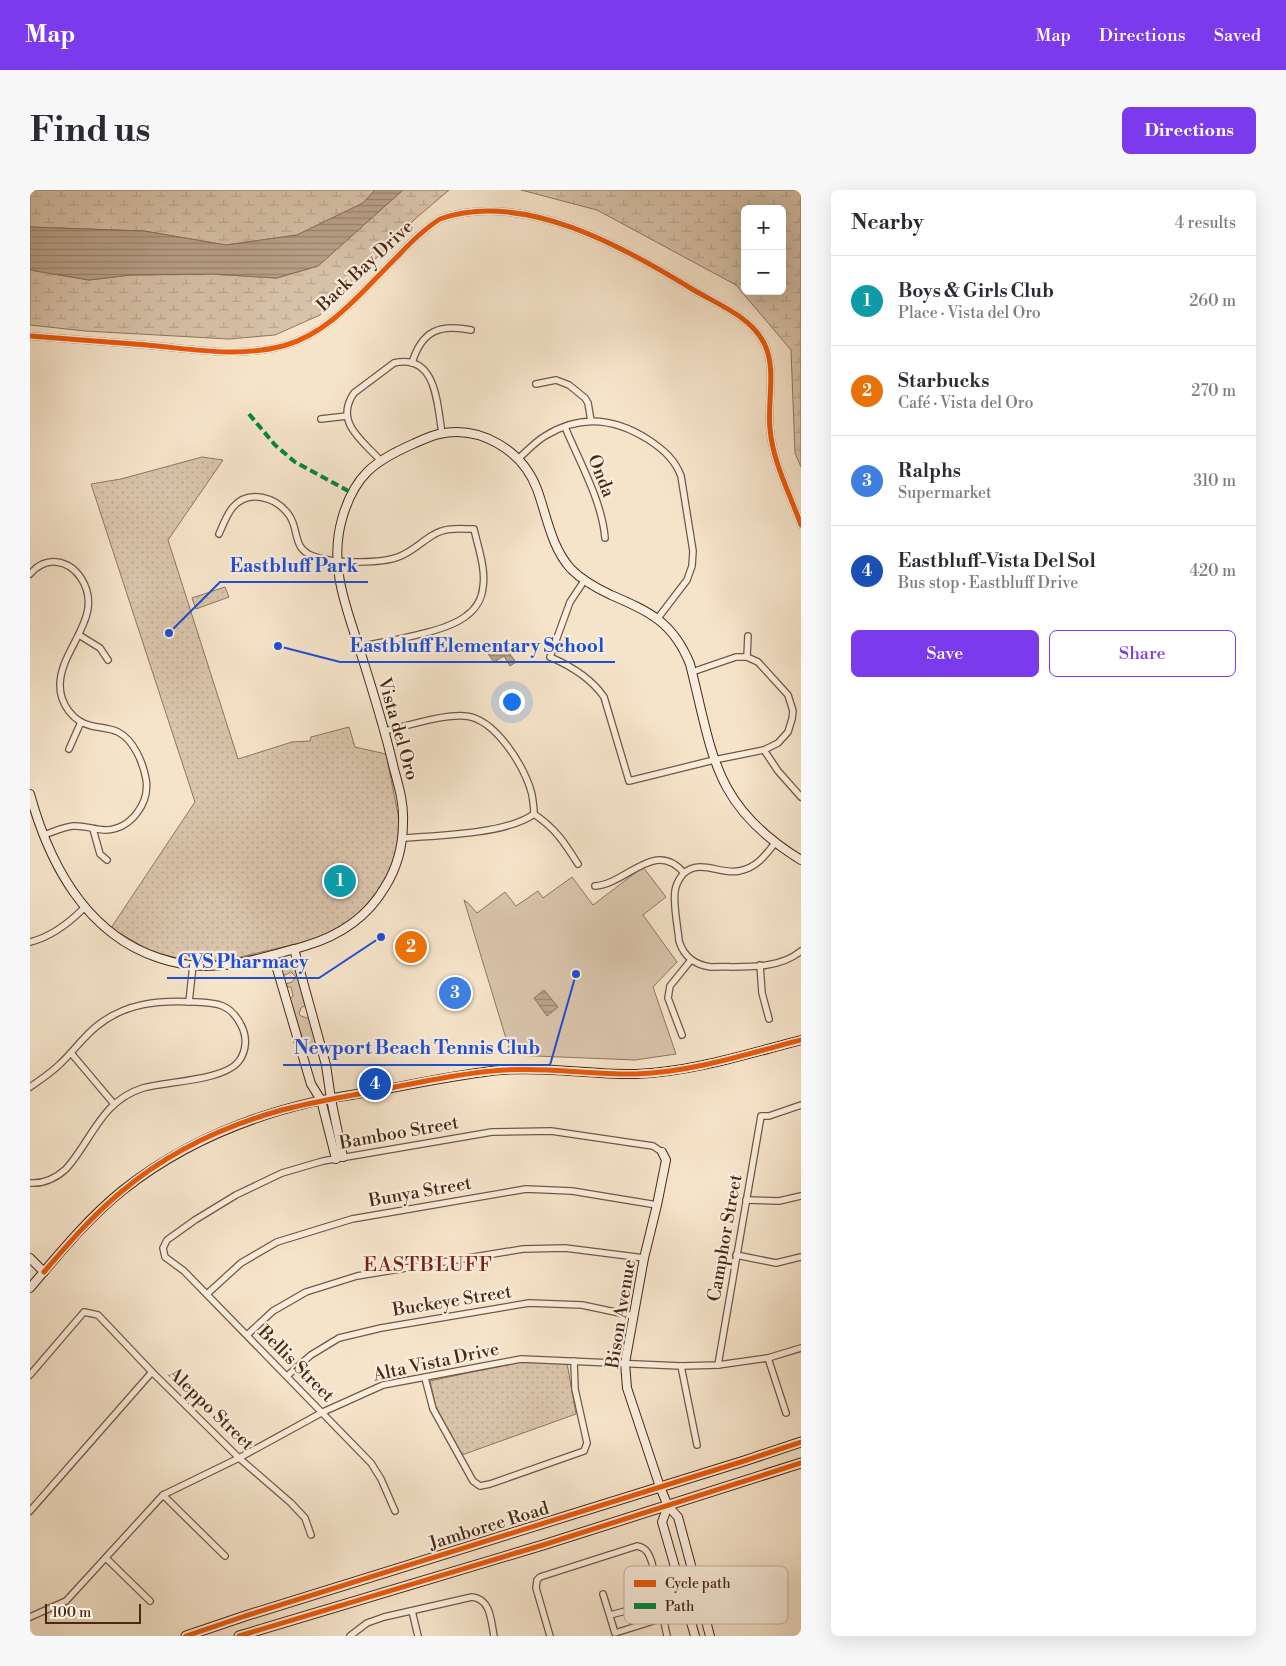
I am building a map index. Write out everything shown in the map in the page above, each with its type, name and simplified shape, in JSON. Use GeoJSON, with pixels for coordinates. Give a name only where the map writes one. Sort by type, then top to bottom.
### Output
{"type":"FeatureCollection","features":[{"type":"Feature","properties":{"kind":"main road","name":"Jamboree Road"},"geometry":{"type":"LineString","coordinates":[[186,1636],[254,1613],[744,1462],[801,1442]]}},
{"type":"Feature","properties":{"kind":"main road","name":"Jamboree Road"},"geometry":{"type":"LineString","coordinates":[[239,1636],[668,1506],[801,1463]]}},
{"type":"Feature","properties":{"kind":"street","name":"Back Bay Drive"},"geometry":{"type":"LineString","coordinates":[[30,336],[217,352],[262,350],[285,345],[311,334],[330,321],[432,224],[452,214],[472,208],[509,205]]}},
{"type":"Feature","properties":{"kind":"street"},"geometry":{"type":"LineString","coordinates":[[546,212],[587,228],[627,248],[730,311],[756,330],[766,346],[770,363],[770,429],[776,458],[801,525]]}},
{"type":"Feature","properties":{"kind":"street"},"geometry":{"type":"LineString","coordinates":[[412,363],[417,348],[436,331],[448,327],[471,330]]}},
{"type":"Feature","properties":{"kind":"street"},"geometry":{"type":"LineString","coordinates":[[380,460],[353,431],[347,416],[347,410],[350,399],[358,389],[388,366],[400,362],[412,363],[423,369],[431,378],[442,434]]}},
{"type":"Feature","properties":{"kind":"street"},"geometry":{"type":"LineString","coordinates":[[536,384],[556,380],[569,385],[588,403],[591,421]]}},
{"type":"Feature","properties":{"kind":"street"},"geometry":{"type":"LineString","coordinates":[[322,419],[347,416]]}},
{"type":"Feature","properties":{"kind":"street"},"geometry":{"type":"LineString","coordinates":[[518,458],[544,436],[565,427],[591,421],[618,424],[643,436],[669,455],[681,476],[693,551],[692,566],[687,580],[658,618]]}},
{"type":"Feature","properties":{"kind":"street","name":"Onda"},"geometry":{"type":"LineString","coordinates":[[565,427],[596,500],[604,525],[605,538]]}},
{"type":"Feature","properties":{"kind":"street","name":"Vista del Oro"},"geometry":{"type":"LineString","coordinates":[[30,794],[44,835],[63,874],[84,908],[108,931],[138,950],[161,959],[193,965],[229,966],[331,937],[363,915],[373,905],[388,884],[398,859],[404,820],[402,800],[385,731],[341,594],[336,560],[338,537],[345,507],[352,493],[362,476],[380,460],[427,438],[459,432],[485,437],[497,442],[518,458],[526,468],[536,488],[559,553],[573,572],[598,589],[644,609],[658,618],[672,631],[685,651],[714,760],[734,801],[752,822],[775,843],[801,860]]}},
{"type":"Feature","properties":{"kind":"street"},"geometry":{"type":"LineString","coordinates":[[219,534],[235,505],[246,498],[258,496],[271,501],[288,514],[292,521],[297,541],[305,552],[317,558],[389,560],[408,552],[439,532],[474,529],[484,582],[480,598],[470,613],[459,621],[428,632],[358,647]]}},
{"type":"Feature","properties":{"kind":"street"},"geometry":{"type":"LineString","coordinates":[[30,574],[44,563],[52,562],[65,564],[80,577],[86,591],[88,604],[85,620],[64,666],[60,685],[65,706],[81,722],[117,732],[128,740],[140,760],[147,785],[144,803],[122,825],[110,830],[71,826],[44,835]]}},
{"type":"Feature","properties":{"kind":"street"},"geometry":{"type":"LineString","coordinates":[[584,581],[570,602],[550,657],[583,675],[604,697],[629,782],[714,760],[764,750],[778,743],[788,732],[792,719],[791,703],[785,690],[762,666],[747,657],[736,657],[692,672]]}},
{"type":"Feature","properties":{"kind":"street"},"geometry":{"type":"LineString","coordinates":[[79,635],[100,648],[108,660]]}},
{"type":"Feature","properties":{"kind":"street"},"geometry":{"type":"LineString","coordinates":[[747,657],[748,636]]}},
{"type":"Feature","properties":{"kind":"street"},"geometry":{"type":"LineString","coordinates":[[385,731],[455,716],[472,717],[483,722],[498,735],[522,770],[532,795],[534,814],[554,830],[578,864]]}},
{"type":"Feature","properties":{"kind":"street"},"geometry":{"type":"LineString","coordinates":[[69,749],[81,722]]}},
{"type":"Feature","properties":{"kind":"street"},"geometry":{"type":"LineString","coordinates":[[764,750],[778,771],[801,797]]}},
{"type":"Feature","properties":{"kind":"street"},"geometry":{"type":"LineString","coordinates":[[402,838],[454,834],[494,828],[529,818],[534,814]]}},
{"type":"Feature","properties":{"kind":"street"},"geometry":{"type":"LineString","coordinates":[[93,829],[100,854],[107,860]]}},
{"type":"Feature","properties":{"kind":"street"},"geometry":{"type":"LineString","coordinates":[[775,843],[761,860],[746,869],[730,872],[700,866],[684,873],[677,883],[674,894],[680,942],[691,960],[703,966],[711,967],[781,963],[801,951]]}},
{"type":"Feature","properties":{"kind":"street"},"geometry":{"type":"LineString","coordinates":[[595,886],[604,886],[644,863],[656,860],[675,864],[684,873]]}},
{"type":"Feature","properties":{"kind":"street"},"geometry":{"type":"LineString","coordinates":[[30,942],[56,931],[84,908]]}},
{"type":"Feature","properties":{"kind":"street"},"geometry":{"type":"LineString","coordinates":[[294,949],[326,1065],[339,1158]]}},
{"type":"Feature","properties":{"kind":"street"},"geometry":{"type":"LineString","coordinates":[[273,955],[311,1084],[321,1100],[339,1158]]}},
{"type":"Feature","properties":{"kind":"street"},"geometry":{"type":"LineString","coordinates":[[682,1035],[668,998],[670,986],[691,960]]}},
{"type":"Feature","properties":{"kind":"street"},"geometry":{"type":"LineString","coordinates":[[189,1002],[193,965]]}},
{"type":"Feature","properties":{"kind":"street"},"geometry":{"type":"LineString","coordinates":[[760,965],[762,993],[769,1019]]}},
{"type":"Feature","properties":{"kind":"street"},"geometry":{"type":"LineString","coordinates":[[30,1087],[50,1074],[98,1025],[129,1008],[151,1002],[210,1003],[233,1011],[243,1028],[246,1042],[242,1056],[233,1068],[220,1074],[143,1088],[122,1097],[105,1113],[66,1169],[53,1178],[30,1183]]}},
{"type":"Feature","properties":{"kind":"street"},"geometry":{"type":"LineString","coordinates":[[30,1288],[76,1235],[122,1191],[149,1171],[218,1133],[281,1110],[321,1100],[501,1070],[543,1069],[607,1074],[637,1074],[666,1071],[718,1062],[801,1040]]}},
{"type":"Feature","properties":{"kind":"street"},"geometry":{"type":"LineString","coordinates":[[70,1053],[114,1104]]}},
{"type":"Feature","properties":{"kind":"street","name":"Camphor Street"},"geometry":{"type":"LineString","coordinates":[[718,1365],[761,1116],[769,1116],[801,1105]]}},
{"type":"Feature","properties":{"kind":"street","name":"Bamboo Street"},"geometry":{"type":"LineString","coordinates":[[163,1248],[167,1240],[236,1195],[282,1173],[323,1161],[492,1132],[552,1132],[653,1146],[662,1152]]}},
{"type":"Feature","properties":{"kind":"street","name":"Bison Avenue"},"geometry":{"type":"LineString","coordinates":[[662,1152],[666,1160],[644,1258],[625,1363],[627,1388],[660,1487],[668,1506],[678,1518],[691,1566]]}},
{"type":"Feature","properties":{"kind":"street","name":"Bunya Street"},"geometry":{"type":"LineString","coordinates":[[207,1294],[241,1263],[277,1242],[352,1219],[526,1189],[572,1191],[657,1206]]}},
{"type":"Feature","properties":{"kind":"street"},"geometry":{"type":"LineString","coordinates":[[746,1200],[779,1202],[801,1196]]}},
{"type":"Feature","properties":{"kind":"street","name":"Bellis Street"},"geometry":{"type":"LineString","coordinates":[[163,1248],[165,1257],[184,1271],[371,1463],[381,1479],[395,1511]]}},
{"type":"Feature","properties":{"kind":"street"},"geometry":{"type":"LineString","coordinates":[[247,1336],[273,1311],[306,1292],[357,1276],[522,1249],[565,1248],[644,1258]]}},
{"type":"Feature","properties":{"kind":"street"},"geometry":{"type":"LineString","coordinates":[[736,1255],[776,1263],[801,1257]]}},
{"type":"Feature","properties":{"kind":"street"},"geometry":{"type":"LineString","coordinates":[[30,1258],[44,1272]]}},
{"type":"Feature","properties":{"kind":"street","name":"Buckeye Street"},"geometry":{"type":"LineString","coordinates":[[287,1376],[311,1355],[339,1338],[391,1326],[529,1303],[582,1305],[634,1316]]}},
{"type":"Feature","properties":{"kind":"street","name":"Aleppo Street"},"geometry":{"type":"LineString","coordinates":[[30,1375],[84,1312],[98,1315],[152,1372],[239,1458],[291,1503],[305,1518],[311,1535]]}},
{"type":"Feature","properties":{"kind":"street","name":"Alta Vista Drive"},"geometry":{"type":"LineString","coordinates":[[30,1618],[66,1601],[163,1496],[239,1458],[323,1412],[384,1386],[521,1359],[681,1366],[718,1365],[768,1358],[801,1348]]}},
{"type":"Feature","properties":{"kind":"street"},"geometry":{"type":"LineString","coordinates":[[768,1358],[786,1414]]}},
{"type":"Feature","properties":{"kind":"street"},"geometry":{"type":"LineString","coordinates":[[425,1378],[433,1409],[473,1481],[480,1486],[584,1451],[587,1442],[575,1389],[574,1361]]}},
{"type":"Feature","properties":{"kind":"street"},"geometry":{"type":"LineString","coordinates":[[681,1366],[697,1445]]}},
{"type":"Feature","properties":{"kind":"street"},"geometry":{"type":"LineString","coordinates":[[30,1511],[152,1372]]}},
{"type":"Feature","properties":{"kind":"street"},"geometry":{"type":"LineString","coordinates":[[163,1496],[225,1556]]}},
{"type":"Feature","properties":{"kind":"street"},"geometry":{"type":"LineString","coordinates":[[668,1506],[662,1522],[675,1566]]}},
{"type":"Feature","properties":{"kind":"street"},"geometry":{"type":"LineString","coordinates":[[550,1636],[536,1588],[537,1580],[540,1577],[634,1546],[642,1547],[648,1552],[651,1566]]}},
{"type":"Feature","properties":{"kind":"street"},"geometry":{"type":"LineString","coordinates":[[106,1558],[150,1601]]}},
{"type":"Feature","properties":{"kind":"street"},"geometry":{"type":"LineString","coordinates":[[603,1594],[615,1633],[644,1624]]}},
{"type":"Feature","properties":{"kind":"street"},"geometry":{"type":"LineString","coordinates":[[350,1636],[367,1623],[472,1597],[481,1599],[487,1606],[494,1636]]}},
{"type":"Feature","properties":{"kind":"street"},"geometry":{"type":"LineString","coordinates":[[412,1611],[418,1636]]}},
{"type":"Feature","properties":{"kind":"street"},"geometry":{"type":"LineString","coordinates":[[610,1615],[624,1611]]}},
{"type":"Feature","properties":{"kind":"green space"},"geometry":{"type":"Polygon","coordinates":[[[30,190],[375,190],[363,203],[297,235],[226,245],[144,231],[30,227],[30,190]]]}},
{"type":"Feature","properties":{"kind":"green space"},"geometry":{"type":"Polygon","coordinates":[[[403,190],[449,190],[415,219],[320,315],[275,335],[229,339],[85,331],[30,325],[30,270],[89,280],[131,275],[212,274],[277,278],[318,266],[403,190]]]}},
{"type":"Feature","properties":{"kind":"green space"},"geometry":{"type":"Polygon","coordinates":[[[521,190],[801,190],[801,467],[795,453],[791,350],[744,295],[786,295],[786,205],[741,205],[741,291],[736,285],[597,210],[521,190]]]}},
{"type":"Feature","properties":{"kind":"green space"},"geometry":{"type":"Polygon","coordinates":[[[202,457],[223,460],[168,540],[238,759],[292,742],[310,741],[311,737],[349,727],[355,747],[386,754],[399,819],[398,844],[392,865],[380,888],[362,910],[341,928],[313,940],[227,960],[191,961],[152,952],[111,928],[195,802],[91,484],[121,479],[202,457]]]}},
{"type":"Feature","properties":{"kind":"green space"},"geometry":{"type":"Polygon","coordinates":[[[225,587],[229,597],[196,609],[192,598],[225,587]]]}},
{"type":"Feature","properties":{"kind":"green space"},"geometry":{"type":"Polygon","coordinates":[[[643,867],[666,897],[643,915],[677,962],[653,987],[676,1054],[635,1060],[511,1055],[464,900],[477,913],[505,892],[516,906],[538,891],[543,898],[572,877],[593,905],[643,867]]]}},
{"type":"Feature","properties":{"kind":"green space"},"geometry":{"type":"Polygon","coordinates":[[[289,963],[295,967],[306,1005],[301,1008],[299,1014],[310,1019],[319,1051],[311,1047],[305,1047],[290,999],[293,996],[291,987],[288,987],[286,984],[292,982],[296,977],[291,972],[283,975],[282,971],[283,965],[289,963]]]}},
{"type":"Feature","properties":{"kind":"green space"},"geometry":{"type":"Polygon","coordinates":[[[519,1362],[567,1363],[576,1414],[462,1455],[436,1407],[430,1381],[519,1362]]]}},
{"type":"Feature","properties":{"kind":"shaded area"},"geometry":{"type":"Polygon","coordinates":[[[375,190],[403,190],[318,266],[276,278],[212,274],[131,275],[89,280],[30,270],[30,227],[144,231],[226,245],[297,235],[363,203],[375,190]]]}},
{"type":"Feature","properties":{"kind":"shaded area"},"geometry":{"type":"Polygon","coordinates":[[[502,644],[516,662],[510,666],[504,656],[494,662],[488,654],[502,644]]]}},
{"type":"Feature","properties":{"kind":"shaded area"},"geometry":{"type":"Polygon","coordinates":[[[544,990],[558,1007],[547,1016],[534,998],[544,990]]]}},
{"type":"Feature","properties":{"kind":"marked path"},"geometry":{"type":"LineString","coordinates":[[249,414],[275,445],[295,462],[352,493]]}},
{"type":"Feature","properties":{"kind":"cycle path"},"geometry":{"type":"LineString","coordinates":[[30,336],[215,352],[266,350],[300,340],[332,321],[418,236],[440,219],[472,212],[505,212],[538,217],[572,227],[636,256],[742,318],[758,334],[764,343],[770,363],[769,418],[772,442],[778,466],[801,525]]}},
{"type":"Feature","properties":{"kind":"cycle path"},"geometry":{"type":"LineString","coordinates":[[44,1272],[72,1240],[111,1201],[157,1165],[197,1142],[239,1124],[282,1110],[472,1073],[521,1069],[620,1074],[657,1073],[719,1062],[801,1040]]}},
{"type":"Feature","properties":{"kind":"cycle path"},"geometry":{"type":"LineString","coordinates":[[186,1636],[801,1442]]}},
{"type":"Feature","properties":{"kind":"cycle path"},"geometry":{"type":"LineString","coordinates":[[239,1636],[543,1545],[801,1463]]}},
{"type":"Feature","properties":{"kind":"place","name":"Eastbluff Park"},"geometry":{"type":"Point","coordinates":[169,633]}},
{"type":"Feature","properties":{"kind":"place","name":"Eastbluff Elementary School"},"geometry":{"type":"Point","coordinates":[278,646]}},
{"type":"Feature","properties":{"kind":"place","name":"Boys & Girls Club"},"geometry":{"type":"Point","coordinates":[340,881]}},
{"type":"Feature","properties":{"kind":"place","name":"CVS Pharmacy"},"geometry":{"type":"Point","coordinates":[381,937]}},
{"type":"Feature","properties":{"kind":"place","name":"Starbucks"},"geometry":{"type":"Point","coordinates":[411,947]}},
{"type":"Feature","properties":{"kind":"place","name":"Newport Beach Tennis Club"},"geometry":{"type":"Point","coordinates":[576,974]}},
{"type":"Feature","properties":{"kind":"place","name":"Ralphs"},"geometry":{"type":"Point","coordinates":[455,993]}},
{"type":"Feature","properties":{"kind":"place","name":"Eastbluff-Vista Del Sol"},"geometry":{"type":"Point","coordinates":[375,1084]}},
{"type":"Feature","properties":{"kind":"district","name":"EASTBLUFF"},"geometry":{"type":"Point","coordinates":[428,1265]}}]}
